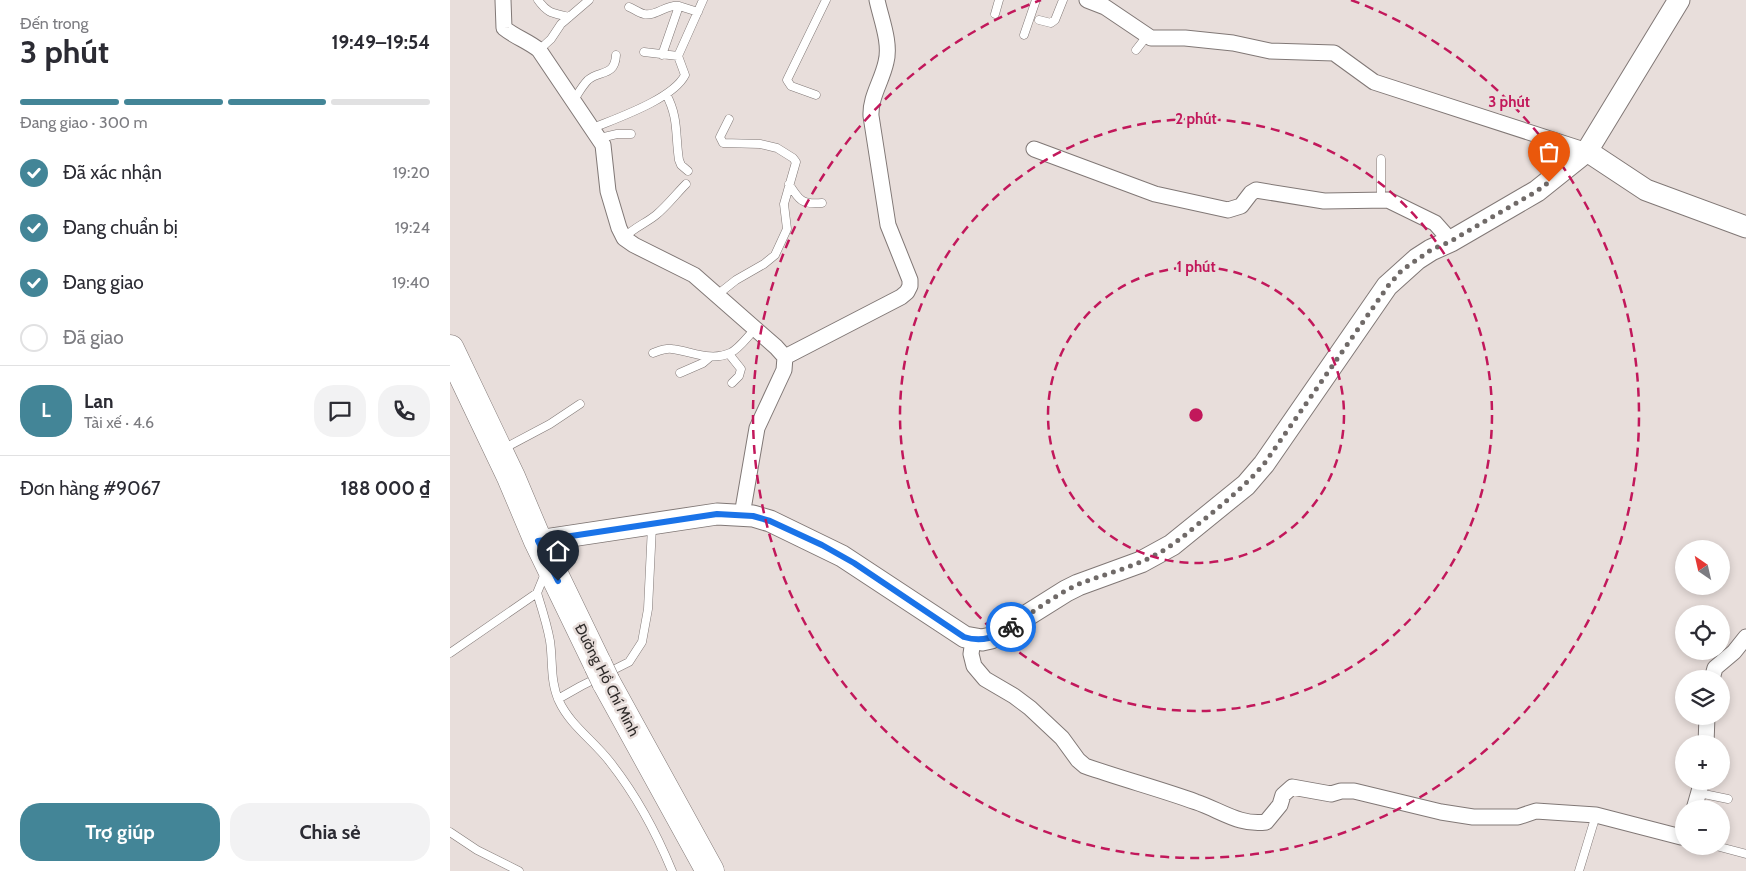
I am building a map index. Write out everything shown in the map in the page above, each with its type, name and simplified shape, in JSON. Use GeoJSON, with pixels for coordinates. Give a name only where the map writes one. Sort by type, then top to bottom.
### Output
{"type":"FeatureCollection","features":[{"type":"Feature","properties":{"kind":"highway","name":"Đường Hồ Chí Minh"},"geometry":{"type":"LineString","coordinates":[[450,349],[544,553],[602,673],[710,871]]}},
{"type":"Feature","properties":{"kind":"street"},"geometry":{"type":"LineString","coordinates":[[503,0],[504,28],[512,35],[529,42],[539,50],[596,133],[605,152],[608,191],[618,228],[624,238],[689,272],[782,352],[785,357],[784,370],[757,428],[742,515]]}},
{"type":"Feature","properties":{"kind":"street"},"geometry":{"type":"LineString","coordinates":[[785,357],[901,297],[910,286],[908,275],[888,225],[871,116],[872,101],[888,53],[877,0]]}},
{"type":"Feature","properties":{"kind":"street"},"geometry":{"type":"LineString","coordinates":[[1087,0],[1105,7],[1147,36],[1156,39],[1185,38],[1233,44],[1266,51],[1334,53],[1374,82],[1587,151],[1646,190],[1746,227]]}},
{"type":"Feature","properties":{"kind":"street"},"geometry":{"type":"LineString","coordinates":[[544,553],[652,524],[717,514],[742,515],[770,521],[835,552],[956,633],[973,640],[992,638],[1066,591],[1157,554],[1172,545],[1246,485],[1264,464],[1388,286],[1402,270],[1431,250],[1451,241],[1537,191],[1587,151],[1679,0]]}},
{"type":"Feature","properties":{"kind":"street"},"geometry":{"type":"LineString","coordinates":[[1034,149],[1155,194],[1228,210],[1241,206],[1251,193],[1256,190],[1324,201],[1381,200],[1396,203],[1435,223],[1451,241]]}},
{"type":"Feature","properties":{"kind":"street"},"geometry":{"type":"LineString","coordinates":[[1714,670],[1734,652],[1746,637]]}},
{"type":"Feature","properties":{"kind":"street"},"geometry":{"type":"LineString","coordinates":[[973,640],[971,654],[974,666],[985,678],[1030,708],[1062,738],[1078,760],[1086,766],[1197,802],[1240,821],[1254,824],[1266,822],[1280,805],[1283,795],[1292,788],[1331,794],[1341,791],[1354,791],[1441,812],[1473,817],[1518,817],[1536,811],[1596,815],[1675,833]]}},
{"type":"Feature","properties":{"kind":"lane"},"geometry":{"type":"LineString","coordinates":[[538,0],[544,10],[569,17]]}},
{"type":"Feature","properties":{"kind":"lane"},"geometry":{"type":"LineString","coordinates":[[539,50],[561,24],[589,0]]}},
{"type":"Feature","properties":{"kind":"lane"},"geometry":{"type":"LineString","coordinates":[[596,133],[657,101],[682,81],[685,75],[678,56],[703,0]]}},
{"type":"Feature","properties":{"kind":"lane"},"geometry":{"type":"LineString","coordinates":[[816,95],[791,86],[786,80],[826,0]]}},
{"type":"Feature","properties":{"kind":"lane"},"geometry":{"type":"LineString","coordinates":[[995,14],[999,0]]}},
{"type":"Feature","properties":{"kind":"lane"},"geometry":{"type":"LineString","coordinates":[[1024,35],[1036,0]]}},
{"type":"Feature","properties":{"kind":"lane"},"geometry":{"type":"LineString","coordinates":[[1039,20],[1051,23],[1055,20],[1063,0]]}},
{"type":"Feature","properties":{"kind":"lane"},"geometry":{"type":"LineString","coordinates":[[629,7],[645,14],[670,6],[679,6],[698,12]]}},
{"type":"Feature","properties":{"kind":"lane"},"geometry":{"type":"LineString","coordinates":[[662,55],[679,6]]}},
{"type":"Feature","properties":{"kind":"lane"},"geometry":{"type":"LineString","coordinates":[[1136,50],[1147,36]]}},
{"type":"Feature","properties":{"kind":"lane"},"geometry":{"type":"LineString","coordinates":[[644,52],[678,56]]}},
{"type":"Feature","properties":{"kind":"lane"},"geometry":{"type":"LineString","coordinates":[[574,101],[588,80],[611,69],[616,55]]}},
{"type":"Feature","properties":{"kind":"lane"},"geometry":{"type":"LineString","coordinates":[[666,94],[673,108],[679,160],[681,165],[688,171]]}},
{"type":"Feature","properties":{"kind":"lane"},"geometry":{"type":"LineString","coordinates":[[717,295],[736,280],[764,264],[774,255],[788,229],[784,204],[796,162],[777,148],[760,144],[727,144],[721,141],[720,137],[729,119]]}},
{"type":"Feature","properties":{"kind":"lane"},"geometry":{"type":"LineString","coordinates":[[596,133],[631,134]]}},
{"type":"Feature","properties":{"kind":"lane"},"geometry":{"type":"LineString","coordinates":[[1381,158],[1381,200]]}},
{"type":"Feature","properties":{"kind":"lane"},"geometry":{"type":"LineString","coordinates":[[624,238],[632,229],[658,214],[686,184]]}},
{"type":"Feature","properties":{"kind":"lane"},"geometry":{"type":"LineString","coordinates":[[789,184],[802,202],[822,203]]}},
{"type":"Feature","properties":{"kind":"lane"},"geometry":{"type":"LineString","coordinates":[[653,353],[665,348],[673,348],[710,357],[729,354],[756,329]]}},
{"type":"Feature","properties":{"kind":"lane"},"geometry":{"type":"LineString","coordinates":[[729,354],[741,369],[739,376],[732,383]]}},
{"type":"Feature","properties":{"kind":"lane"},"geometry":{"type":"LineString","coordinates":[[680,373],[703,363],[710,357]]}},
{"type":"Feature","properties":{"kind":"lane"},"geometry":{"type":"LineString","coordinates":[[499,452],[550,424],[580,404]]}},
{"type":"Feature","properties":{"kind":"lane"},"geometry":{"type":"LineString","coordinates":[[558,699],[629,662],[642,642],[648,610],[652,524]]}},
{"type":"Feature","properties":{"kind":"lane"},"geometry":{"type":"LineString","coordinates":[[544,553],[537,593],[545,617],[550,642],[552,683],[558,699],[564,710],[609,761],[641,806],[672,871]]}},
{"type":"Feature","properties":{"kind":"lane"},"geometry":{"type":"LineString","coordinates":[[450,653],[537,593]]}},
{"type":"Feature","properties":{"kind":"lane"},"geometry":{"type":"LineString","coordinates":[[1707,790],[1728,799]]}},
{"type":"Feature","properties":{"kind":"lane"},"geometry":{"type":"LineString","coordinates":[[1579,871],[1596,815]]}},
{"type":"Feature","properties":{"kind":"lane"},"geometry":{"type":"LineString","coordinates":[[450,832],[477,850],[519,871]]}},
{"type":"Feature","properties":{"kind":"lane"},"geometry":{"type":"LineString","coordinates":[[1730,850],[1746,854]]}},
{"type":"Feature","properties":{"kind":"way so far"},"geometry":{"type":"LineString","coordinates":[[1011,627],[1066,591],[1141,562],[1172,545],[1246,485],[1264,464],[1388,286],[1402,270],[1431,250],[1451,241],[1537,191],[1549,182]]}},
{"type":"Feature","properties":{"kind":"route"},"geometry":{"type":"LineString","coordinates":[[558,581],[538,541],[717,514],[736,514],[770,521],[822,545],[854,563],[964,637],[973,640],[992,638],[1011,627]]}}]}
